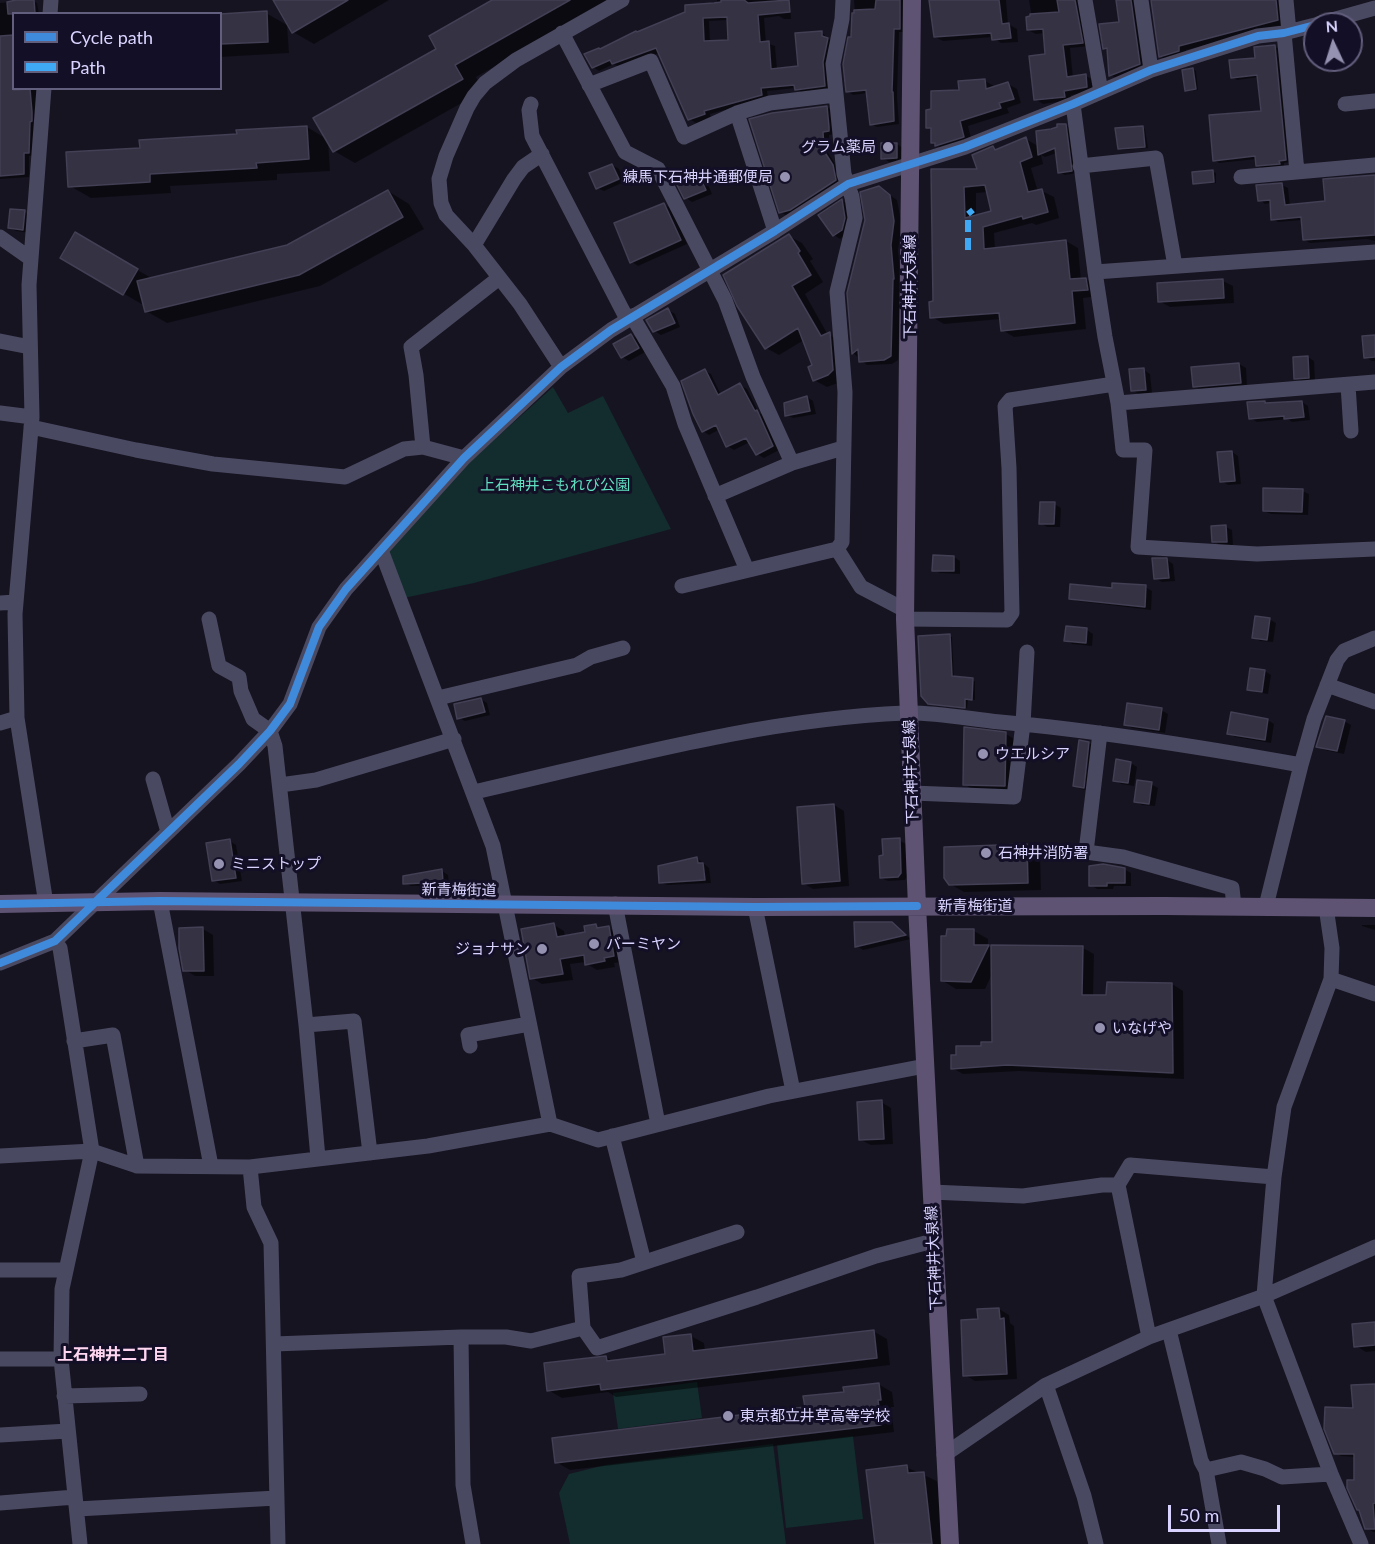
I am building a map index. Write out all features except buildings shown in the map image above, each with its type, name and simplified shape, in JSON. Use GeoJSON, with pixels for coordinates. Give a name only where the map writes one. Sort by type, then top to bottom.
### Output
{"type":"FeatureCollection","features":[{"type":"Feature","properties":{"kind":"main road","name":"下石神井大泉線"},"geometry":{"type":"LineString","coordinates":[[912,0],[905,614],[933,1241],[950,1544]]}},
{"type":"Feature","properties":{"kind":"main road","name":"新青梅街道"},"geometry":{"type":"LineString","coordinates":[[0,904],[160,901],[755,907],[1266,906],[1375,908]]}},
{"type":"Feature","properties":{"kind":"street"},"geometry":{"type":"LineString","coordinates":[[561,367],[520,304],[474,245],[446,215],[441,203],[439,178],[446,156],[468,108],[485,83],[516,60],[622,0]]}},
{"type":"Feature","properties":{"kind":"street"},"geometry":{"type":"LineString","coordinates":[[682,586],[837,549],[842,542],[844,392],[837,292],[855,218],[844,174],[833,64],[842,19],[843,0]]}},
{"type":"Feature","properties":{"kind":"street"},"geometry":{"type":"LineString","coordinates":[[1085,0],[1101,92]]}},
{"type":"Feature","properties":{"kind":"street"},"geometry":{"type":"LineString","coordinates":[[1141,0],[1151,70]]}},
{"type":"Feature","properties":{"kind":"street"},"geometry":{"type":"LineString","coordinates":[[1286,0],[1297,172]]}},
{"type":"Feature","properties":{"kind":"street"},"geometry":{"type":"LineString","coordinates":[[1355,12],[1374,6]]}},
{"type":"Feature","properties":{"kind":"street"},"geometry":{"type":"LineString","coordinates":[[0,963],[55,941],[270,731],[290,704],[319,627],[346,589],[464,458],[561,367],[629,318],[775,231],[848,184],[965,147],[1073,105],[1151,70],[1247,39],[1303,28]]}},
{"type":"Feature","properties":{"kind":"street"},"geometry":{"type":"LineString","coordinates":[[562,33],[625,152],[657,169],[725,300],[731,322],[753,377],[792,463]]}},
{"type":"Feature","properties":{"kind":"street"},"geometry":{"type":"LineString","coordinates":[[590,85],[651,61],[684,137],[737,113],[770,103],[835,95]]}},
{"type":"Feature","properties":{"kind":"street"},"geometry":{"type":"LineString","coordinates":[[44,90],[31,259],[31,422],[8,603],[17,718],[46,904]]}},
{"type":"Feature","properties":{"kind":"street"},"geometry":{"type":"LineString","coordinates":[[1345,104],[1375,101]]}},
{"type":"Feature","properties":{"kind":"street"},"geometry":{"type":"LineString","coordinates":[[531,104],[532,136],[629,318],[673,386],[685,424],[747,570]]}},
{"type":"Feature","properties":{"kind":"street"},"geometry":{"type":"LineString","coordinates":[[1073,105],[1095,272],[1118,403],[1123,450],[1144,450],[1138,547],[1257,554],[1375,549]]}},
{"type":"Feature","properties":{"kind":"street"},"geometry":{"type":"LineString","coordinates":[[737,113],[775,231]]}},
{"type":"Feature","properties":{"kind":"street"},"geometry":{"type":"LineString","coordinates":[[474,245],[514,179],[523,167],[542,154]]}},
{"type":"Feature","properties":{"kind":"street"},"geometry":{"type":"LineString","coordinates":[[1080,166],[1156,158],[1175,266]]}},
{"type":"Feature","properties":{"kind":"street"},"geometry":{"type":"LineString","coordinates":[[1240,177],[1375,165]]}},
{"type":"Feature","properties":{"kind":"street"},"geometry":{"type":"LineString","coordinates":[[0,237],[31,259]]}},
{"type":"Feature","properties":{"kind":"street"},"geometry":{"type":"LineString","coordinates":[[1095,272],[1375,252]]}},
{"type":"Feature","properties":{"kind":"street"},"geometry":{"type":"LineString","coordinates":[[423,447],[411,347],[499,278]]}},
{"type":"Feature","properties":{"kind":"street"},"geometry":{"type":"LineString","coordinates":[[0,340],[30,347]]}},
{"type":"Feature","properties":{"kind":"street"},"geometry":{"type":"LineString","coordinates":[[1118,403],[1375,382]]}},
{"type":"Feature","properties":{"kind":"street"},"geometry":{"type":"LineString","coordinates":[[837,549],[861,587],[905,614],[1007,620],[1012,613],[1009,468],[1005,406],[1010,400],[1114,384]]}},
{"type":"Feature","properties":{"kind":"street"},"geometry":{"type":"LineString","coordinates":[[1348,386],[1351,431]]}},
{"type":"Feature","properties":{"kind":"street"},"geometry":{"type":"LineString","coordinates":[[0,412],[136,450],[213,464],[345,477],[404,449],[423,447],[464,458]]}},
{"type":"Feature","properties":{"kind":"street"},"geometry":{"type":"LineString","coordinates":[[715,496],[792,463],[843,448]]}},
{"type":"Feature","properties":{"kind":"street"},"geometry":{"type":"LineString","coordinates":[[381,550],[493,846],[550,1124]]}},
{"type":"Feature","properties":{"kind":"street"},"geometry":{"type":"LineString","coordinates":[[209,619],[219,666],[239,677],[241,691],[253,718],[270,731],[275,746],[306,1025],[318,1158]]}},
{"type":"Feature","properties":{"kind":"street"},"geometry":{"type":"LineString","coordinates":[[1266,906],[1300,765],[1314,719],[1337,660],[1344,651],[1375,638]]}},
{"type":"Feature","properties":{"kind":"street"},"geometry":{"type":"LineString","coordinates":[[438,698],[577,665],[591,657],[623,648]]}},
{"type":"Feature","properties":{"kind":"street"},"geometry":{"type":"LineString","coordinates":[[912,793],[1014,797],[1023,724],[1027,652]]}},
{"type":"Feature","properties":{"kind":"street"},"geometry":{"type":"LineString","coordinates":[[1327,685],[1375,702]]}},
{"type":"Feature","properties":{"kind":"street"},"geometry":{"type":"LineString","coordinates":[[474,792],[771,727],[828,718],[909,713],[1166,741],[1300,765]]}},
{"type":"Feature","properties":{"kind":"street"},"geometry":{"type":"LineString","coordinates":[[0,723],[17,718]]}},
{"type":"Feature","properties":{"kind":"street"},"geometry":{"type":"LineString","coordinates":[[1100,733],[1086,852],[1123,857],[1232,888],[1234,906]]}},
{"type":"Feature","properties":{"kind":"street"},"geometry":{"type":"LineString","coordinates":[[280,785],[316,780],[454,738]]}},
{"type":"Feature","properties":{"kind":"street"},"geometry":{"type":"LineString","coordinates":[[153,779],[168,832]]}},
{"type":"Feature","properties":{"kind":"street"},"geometry":{"type":"LineString","coordinates":[[160,901],[211,1166]]}},
{"type":"Feature","properties":{"kind":"street"},"geometry":{"type":"LineString","coordinates":[[615,904],[658,1124]]}},
{"type":"Feature","properties":{"kind":"street"},"geometry":{"type":"LineString","coordinates":[[755,907],[793,1091]]}},
{"type":"Feature","properties":{"kind":"street"},"geometry":{"type":"LineString","coordinates":[[1326,907],[1332,948],[1330,979],[1284,1107],[1274,1177],[1264,1296],[1361,1544]]}},
{"type":"Feature","properties":{"kind":"street"},"geometry":{"type":"LineString","coordinates":[[55,941],[60,948],[92,1151],[62,1289],[61,1359],[80,1544]]}},
{"type":"Feature","properties":{"kind":"street"},"geometry":{"type":"LineString","coordinates":[[1330,979],[1375,994]]}},
{"type":"Feature","properties":{"kind":"street"},"geometry":{"type":"LineString","coordinates":[[306,1025],[354,1021],[370,1152]]}},
{"type":"Feature","properties":{"kind":"street"},"geometry":{"type":"LineString","coordinates":[[470,1046],[468,1035],[529,1024]]}},
{"type":"Feature","properties":{"kind":"street"},"geometry":{"type":"LineString","coordinates":[[74,1041],[113,1035],[137,1166]]}},
{"type":"Feature","properties":{"kind":"street"},"geometry":{"type":"LineString","coordinates":[[0,1156],[92,1151],[137,1166],[250,1167],[428,1146],[550,1124],[598,1140],[793,1091],[925,1066]]}},
{"type":"Feature","properties":{"kind":"street"},"geometry":{"type":"LineString","coordinates":[[612,1136],[644,1262]]}},
{"type":"Feature","properties":{"kind":"street"},"geometry":{"type":"LineString","coordinates":[[1149,1337],[1118,1185],[1130,1165],[1274,1177]]}},
{"type":"Feature","properties":{"kind":"street"},"geometry":{"type":"LineString","coordinates":[[250,1167],[254,1207],[271,1243],[278,1544]]}},
{"type":"Feature","properties":{"kind":"street"},"geometry":{"type":"LineString","coordinates":[[931,1192],[1023,1196],[1102,1185],[1118,1185]]}},
{"type":"Feature","properties":{"kind":"street"},"geometry":{"type":"LineString","coordinates":[[737,1232],[621,1270],[579,1276],[583,1328],[597,1348],[757,1298],[876,1256],[933,1241]]}},
{"type":"Feature","properties":{"kind":"street"},"geometry":{"type":"LineString","coordinates":[[944,1455],[1046,1385],[1149,1337],[1264,1296],[1375,1246]]}},
{"type":"Feature","properties":{"kind":"street"},"geometry":{"type":"LineString","coordinates":[[0,1270],[66,1270]]}},
{"type":"Feature","properties":{"kind":"street"},"geometry":{"type":"LineString","coordinates":[[274,1344],[461,1337],[506,1337],[531,1341],[583,1328]]}},
{"type":"Feature","properties":{"kind":"street"},"geometry":{"type":"LineString","coordinates":[[1169,1330],[1201,1461],[1206,1470],[1219,1544]]}},
{"type":"Feature","properties":{"kind":"street"},"geometry":{"type":"LineString","coordinates":[[461,1337],[463,1485],[473,1544]]}},
{"type":"Feature","properties":{"kind":"street"},"geometry":{"type":"LineString","coordinates":[[0,1359],[61,1359]]}},
{"type":"Feature","properties":{"kind":"street"},"geometry":{"type":"LineString","coordinates":[[1046,1385],[1084,1496],[1096,1544]]}},
{"type":"Feature","properties":{"kind":"street"},"geometry":{"type":"LineString","coordinates":[[64,1396],[140,1394]]}},
{"type":"Feature","properties":{"kind":"street"},"geometry":{"type":"LineString","coordinates":[[0,1435],[68,1431]]}},
{"type":"Feature","properties":{"kind":"street"},"geometry":{"type":"LineString","coordinates":[[1206,1470],[1241,1462],[1282,1477],[1332,1474]]}},
{"type":"Feature","properties":{"kind":"street"},"geometry":{"type":"LineString","coordinates":[[0,1503],[277,1498]]}},
{"type":"Feature","properties":{"kind":"green space","name":"上石神井こもれび公園"},"geometry":{"type":"Polygon","coordinates":[[[553,387],[568,413],[603,396],[671,529],[474,583],[404,598],[388,551],[466,465],[553,387]]]}},
{"type":"Feature","properties":{"kind":"green space"},"geometry":{"type":"Polygon","coordinates":[[[697,1382],[702,1418],[618,1429],[613,1393],[697,1382]]]}},
{"type":"Feature","properties":{"kind":"green space"},"geometry":{"type":"Polygon","coordinates":[[[853,1436],[863,1519],[786,1528],[777,1445],[853,1436]]]}},
{"type":"Feature","properties":{"kind":"green space"},"geometry":{"type":"Polygon","coordinates":[[[773,1444],[786,1544],[570,1544],[559,1493],[569,1474],[605,1465],[773,1444]]]}},
{"type":"Feature","properties":{"kind":"marked path"},"geometry":{"type":"LineString","coordinates":[[968,250],[968,214],[973,210]]}},
{"type":"Feature","properties":{"kind":"cycle path"},"geometry":{"type":"LineString","coordinates":[[0,963],[55,941],[239,764],[270,731],[290,704],[319,627],[346,589],[464,458],[561,367],[611,330],[848,184],[965,147],[1151,70],[1258,36],[1303,28]]}},
{"type":"Feature","properties":{"kind":"cycle path"},"geometry":{"type":"LineString","coordinates":[[0,904],[160,901],[755,907],[917,906]]}},
{"type":"Feature","properties":{"kind":"place","name":"グラム薬局"},"geometry":{"type":"Point","coordinates":[888,147]}},
{"type":"Feature","properties":{"kind":"place","name":"練馬下石神井通郵便局"},"geometry":{"type":"Point","coordinates":[785,177]}},
{"type":"Feature","properties":{"kind":"place","name":"ウエルシア"},"geometry":{"type":"Point","coordinates":[983,754]}},
{"type":"Feature","properties":{"kind":"place","name":"石神井消防署"},"geometry":{"type":"Point","coordinates":[986,853]}},
{"type":"Feature","properties":{"kind":"place","name":"ミニストップ"},"geometry":{"type":"Point","coordinates":[219,864]}},
{"type":"Feature","properties":{"kind":"place","name":"バーミヤン"},"geometry":{"type":"Point","coordinates":[594,944]}},
{"type":"Feature","properties":{"kind":"place","name":"ジョナサン"},"geometry":{"type":"Point","coordinates":[542,949]}},
{"type":"Feature","properties":{"kind":"place","name":"いなげや"},"geometry":{"type":"Point","coordinates":[1100,1028]}},
{"type":"Feature","properties":{"kind":"place","name":"東京都立井草高等学校"},"geometry":{"type":"Point","coordinates":[728,1416]}},
{"type":"Feature","properties":{"kind":"district","name":"上石神井二丁目"},"geometry":{"type":"Point","coordinates":[113,1355]}}]}
